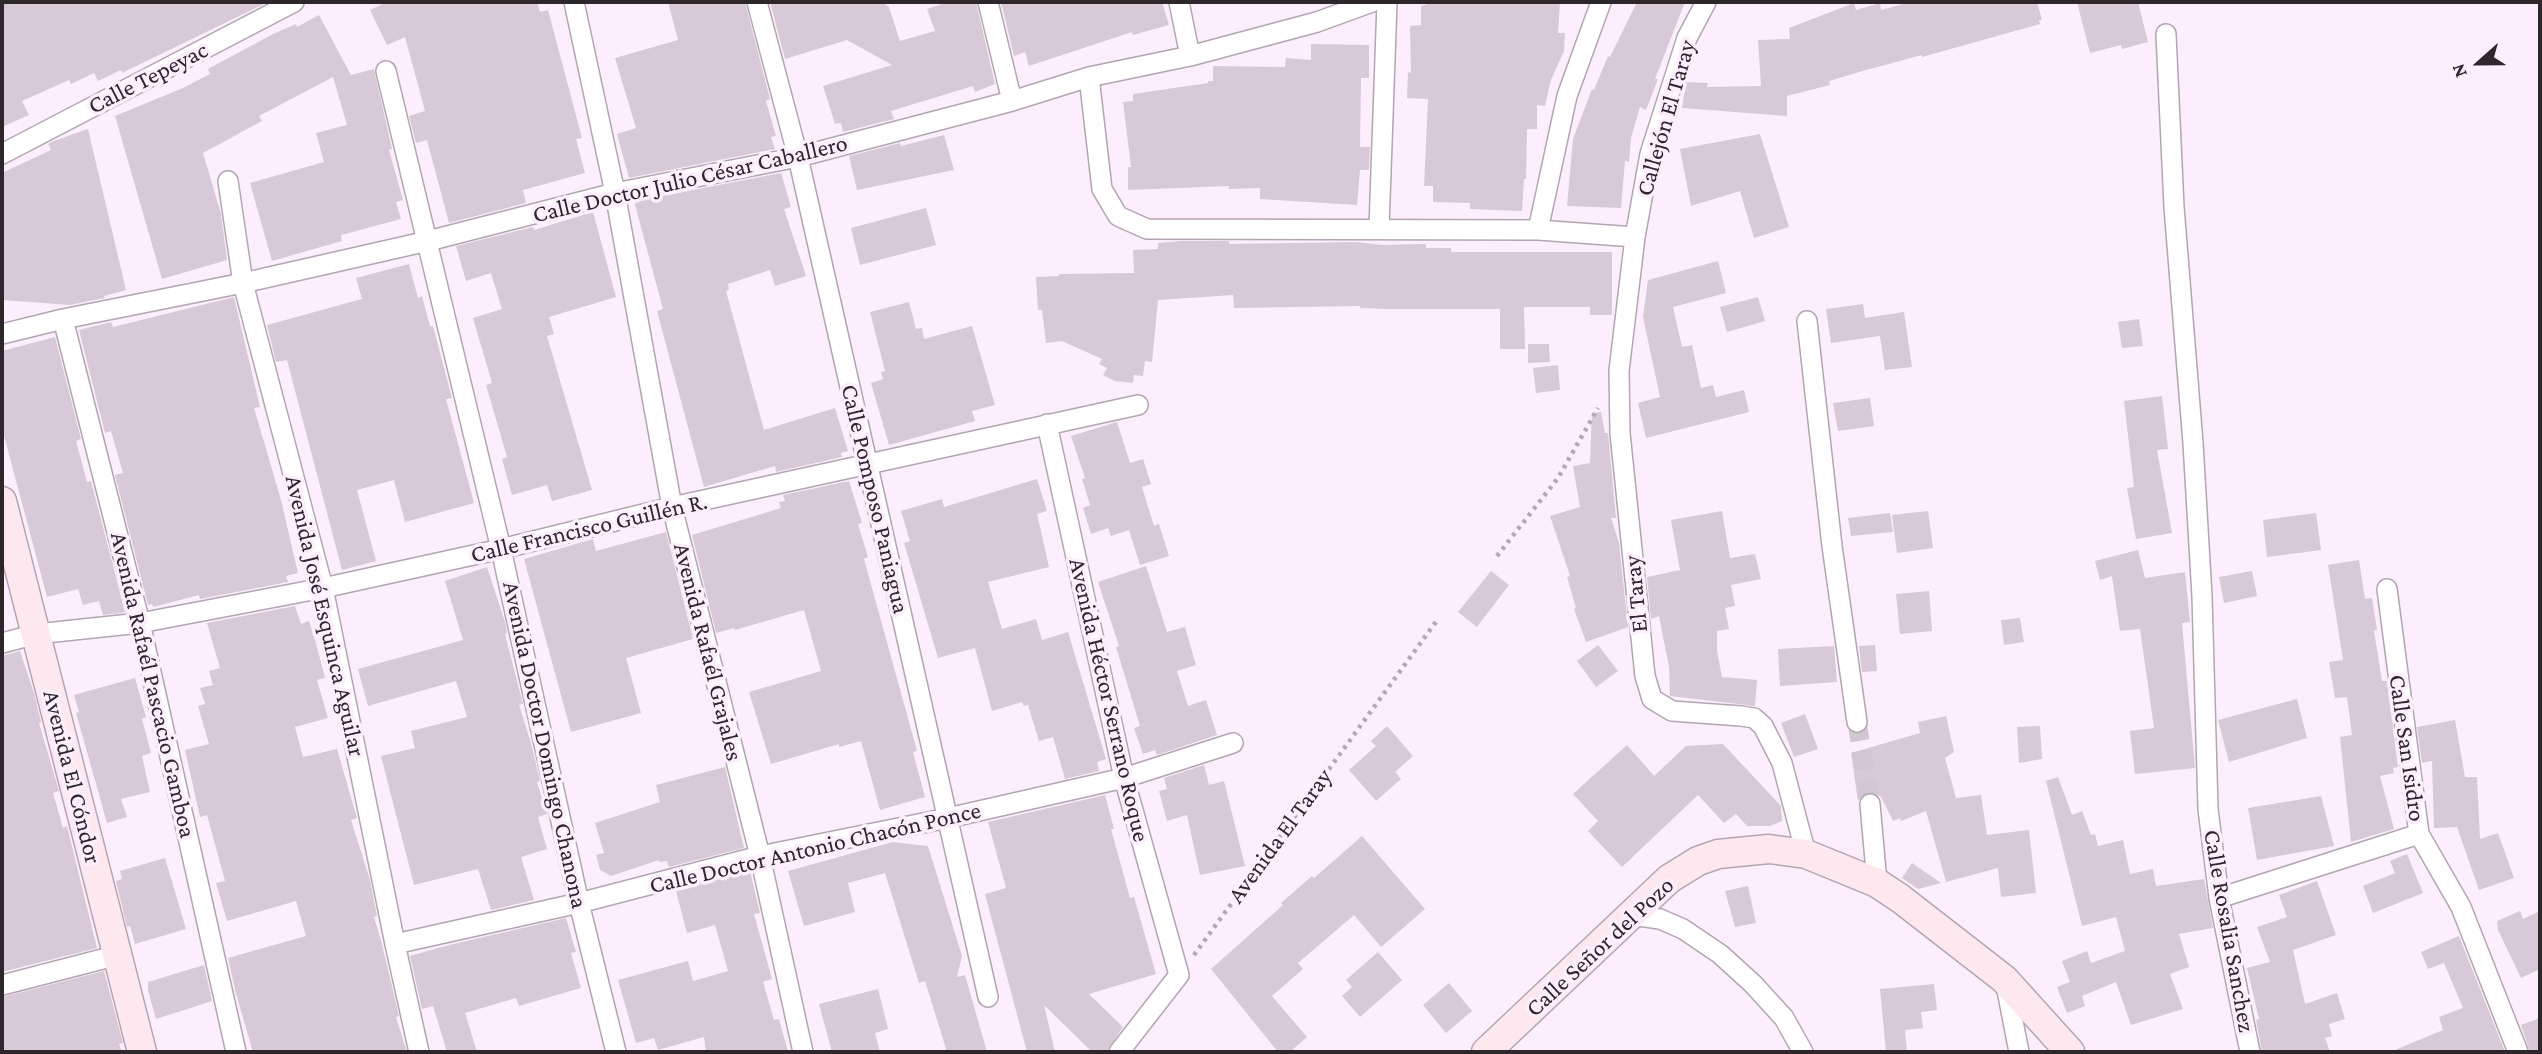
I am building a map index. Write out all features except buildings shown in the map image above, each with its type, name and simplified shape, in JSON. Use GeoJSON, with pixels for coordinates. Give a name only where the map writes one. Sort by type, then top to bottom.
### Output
{"type":"FeatureCollection","features":[{"type":"Feature","properties":{"kind":"street","name":"Calle Tepeyac"},"geometry":{"type":"LineString","coordinates":[[2,154],[294,2]]}},
{"type":"Feature","properties":{"kind":"street","name":"Avenida Rafaél Grajales"},"geometry":{"type":"LineString","coordinates":[[574,2],[615,193],[672,508],[760,856],[803,1052]]}},
{"type":"Feature","properties":{"kind":"street","name":"Calle Pomposo Paniagua"},"geometry":{"type":"LineString","coordinates":[[757,2],[798,157],[988,997]]}},
{"type":"Feature","properties":{"kind":"street"},"geometry":{"type":"LineString","coordinates":[[988,2],[1012,101]]}},
{"type":"Feature","properties":{"kind":"street"},"geometry":{"type":"LineString","coordinates":[[1179,2],[1190,56]]}},
{"type":"Feature","properties":{"kind":"street","name":"Calle Doctor Julio César Caballero"},"geometry":{"type":"LineString","coordinates":[[2,334],[428,241],[615,193],[798,157],[1089,78],[1190,56],[1317,22],[1372,2]]}},
{"type":"Feature","properties":{"kind":"street"},"geometry":{"type":"LineString","coordinates":[[1379,228],[1387,2]]}},
{"type":"Feature","properties":{"kind":"street"},"geometry":{"type":"LineString","coordinates":[[1538,230],[1567,96],[1601,2]]}},
{"type":"Feature","properties":{"kind":"street","name":"Callejón El Taray"},"geometry":{"type":"LineString","coordinates":[[1635,237],[1650,154],[1687,37],[1706,2]]}},
{"type":"Feature","properties":{"kind":"street","name":"Calle Rosalia Sanchez"},"geometry":{"type":"LineString","coordinates":[[2166,34],[2174,207],[2202,596],[2208,809],[2219,898],[2250,1052]]}},
{"type":"Feature","properties":{"kind":"street","name":"Avenida Doctor Domingo Chanona"},"geometry":{"type":"LineString","coordinates":[[386,71],[501,549],[579,903],[616,1052]]}},
{"type":"Feature","properties":{"kind":"street"},"geometry":{"type":"LineString","coordinates":[[1089,78],[1102,189],[1118,216],[1147,229],[1538,230],[1635,237]]}},
{"type":"Feature","properties":{"kind":"street","name":"Avenida José Esquinca Aguilar"},"geometry":{"type":"LineString","coordinates":[[228,181],[243,283],[323,588],[419,1052]]}},
{"type":"Feature","properties":{"kind":"street","name":"El Taray"},"geometry":{"type":"LineString","coordinates":[[1635,237],[1619,371],[1619,433],[1644,676],[1653,699],[1672,711],[1754,718],[1763,726],[1782,763],[1807,854]]}},
{"type":"Feature","properties":{"kind":"street","name":"Avenida Rafaél Pascacio Gamboa"},"geometry":{"type":"LineString","coordinates":[[63,319],[140,623],[236,1052]]}},
{"type":"Feature","properties":{"kind":"street"},"geometry":{"type":"LineString","coordinates":[[1807,321],[1832,546],[1857,722]]}},
{"type":"Feature","properties":{"kind":"street","name":"Calle Francisco Guillén R."},"geometry":{"type":"LineString","coordinates":[[2,643],[36,635],[140,623],[323,588],[1138,405]]}},
{"type":"Feature","properties":{"kind":"street","name":"Avenida Héctor Serrano Roque"},"geometry":{"type":"LineString","coordinates":[[1047,424],[1124,778],[1179,975]]}},
{"type":"Feature","properties":{"kind":"street","name":"Avenida El Cóndor"},"geometry":{"type":"LineString","coordinates":[[2,501],[142,1052]]}},
{"type":"Feature","properties":{"kind":"street","name":"Calle San Isidro"},"geometry":{"type":"LineString","coordinates":[[2386,589],[2419,834],[2461,907],[2518,1052]]}},
{"type":"Feature","properties":{"kind":"street","name":"Calle Doctor Antonio Chacón Ponce"},"geometry":{"type":"LineString","coordinates":[[395,944],[579,903],[760,856],[948,818],[1124,778],[1233,743]]}},
{"type":"Feature","properties":{"kind":"street"},"geometry":{"type":"LineString","coordinates":[[1870,804],[1877,883]]}},
{"type":"Feature","properties":{"kind":"street"},"geometry":{"type":"LineString","coordinates":[[2219,898],[2419,834]]}},
{"type":"Feature","properties":{"kind":"street","name":"Calle Señor del Pozo"},"geometry":{"type":"LineString","coordinates":[[1486,1052],[1669,879],[1708,858],[1739,850],[1769,849],[1807,854],[1877,883],[2004,979],[2070,1052]]}},
{"type":"Feature","properties":{"kind":"street"},"geometry":{"type":"LineString","coordinates":[[1631,915],[1660,919],[1703,940],[1745,977],[1784,1018],[1803,1052]]}},
{"type":"Feature","properties":{"kind":"street"},"geometry":{"type":"LineString","coordinates":[[2,985],[118,955]]}},
{"type":"Feature","properties":{"kind":"street"},"geometry":{"type":"LineString","coordinates":[[1119,1052],[1179,975]]}},
{"type":"Feature","properties":{"kind":"street"},"geometry":{"type":"LineString","coordinates":[[2004,979],[2019,1052]]}},
{"type":"Feature","properties":{"kind":"path"},"geometry":{"type":"LineString","coordinates":[[1497,556],[1558,478],[1619,371]]}},
{"type":"Feature","properties":{"kind":"path","name":"Avenida El Taray"},"geometry":{"type":"LineString","coordinates":[[1179,975],[1438,618]]}},
{"type":"Feature","properties":{"kind":"tunnel"},"geometry":{"type":"LineString","coordinates":[[1857,722],[1870,804]]}}]}
